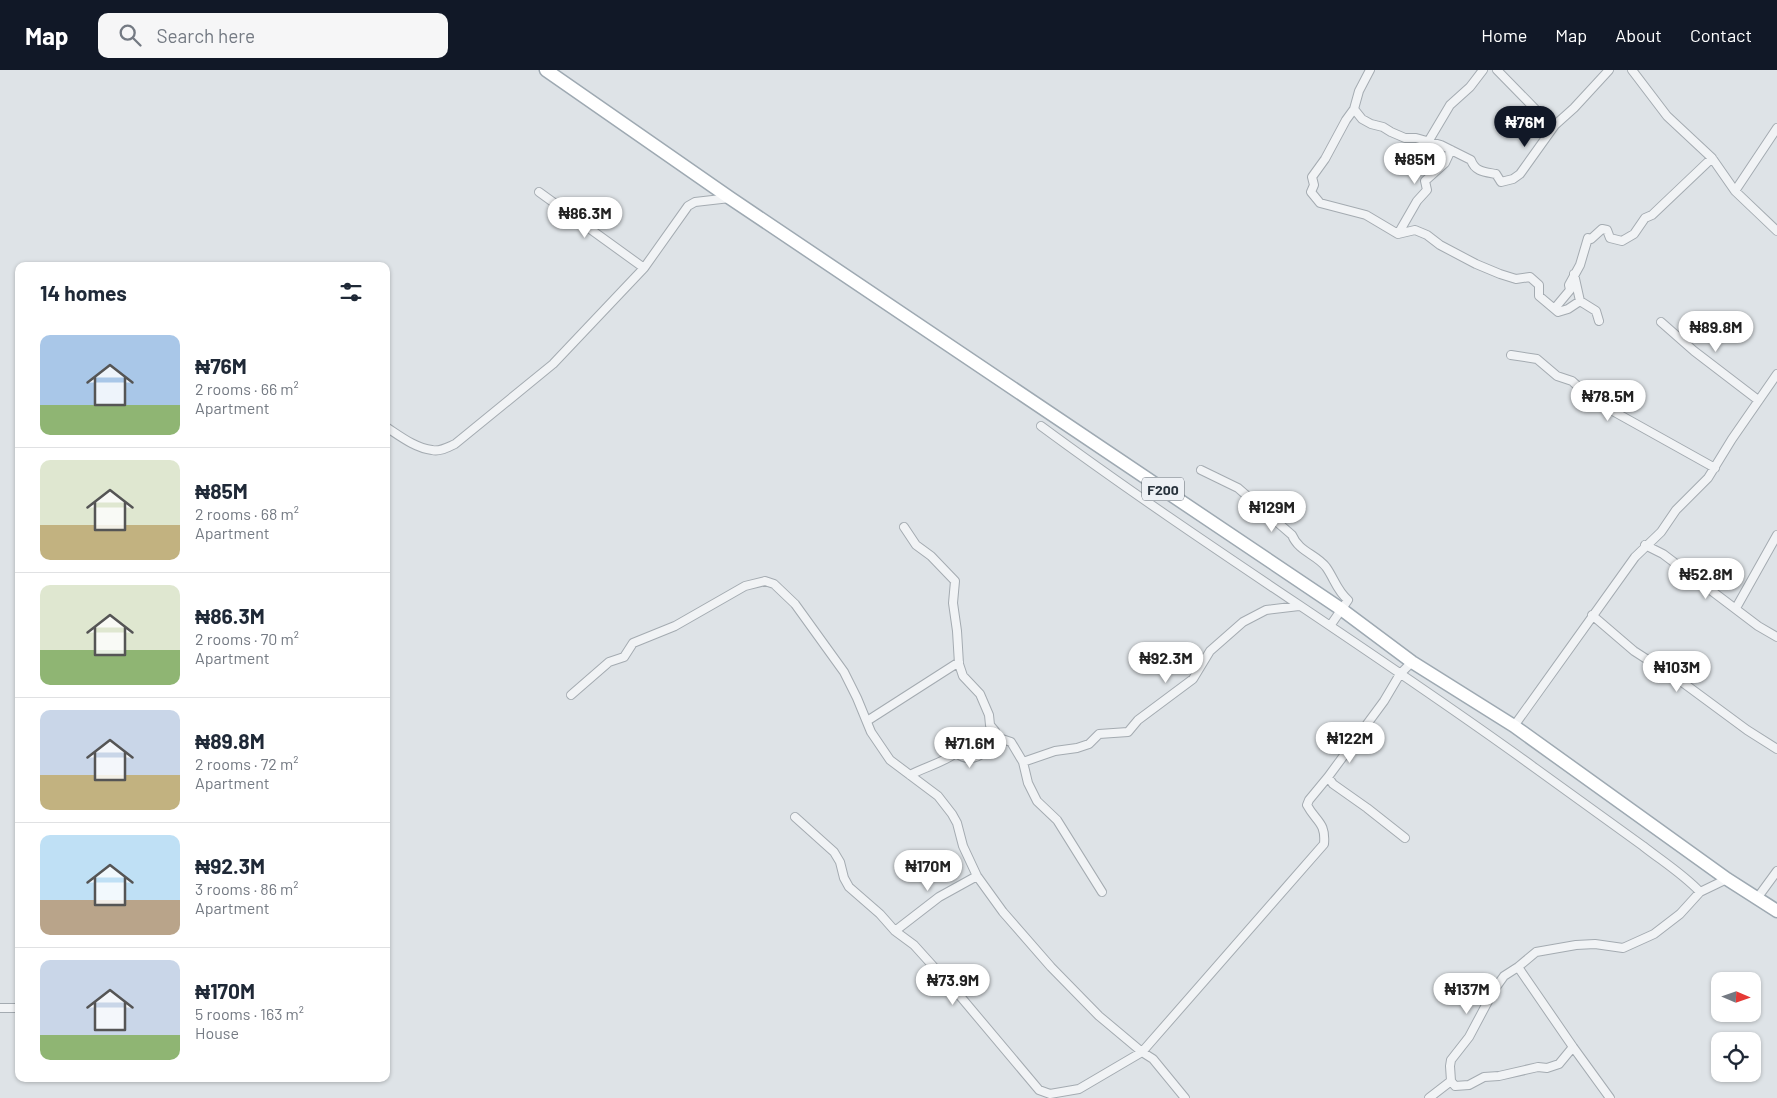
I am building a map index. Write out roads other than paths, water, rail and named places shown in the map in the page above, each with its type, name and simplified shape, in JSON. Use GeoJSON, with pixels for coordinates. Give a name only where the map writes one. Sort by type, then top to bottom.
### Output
{"type":"FeatureCollection","features":[{"type":"Feature","properties":{"kind":"main road","name":"F200"},"geometry":{"type":"LineString","coordinates":[[546,70],[730,198],[1341,609],[1412,662],[1514,726],[1727,879],[1777,911]]}},
{"type":"Feature","properties":{"kind":"street"},"geometry":{"type":"LineString","coordinates":[[1370,70],[1359,91],[1354,110],[1312,177],[1314,185],[1311,192],[1320,203],[1366,215],[1398,234],[1415,230],[1476,264],[1500,274],[1516,279],[1530,277],[1539,285],[1539,296],[1558,312],[1580,302]]}},
{"type":"Feature","properties":{"kind":"street"},"geometry":{"type":"LineString","coordinates":[[1428,142],[1450,105],[1470,87],[1483,70]]}},
{"type":"Feature","properties":{"kind":"street"},"geometry":{"type":"LineString","coordinates":[[1497,70],[1544,117]]}},
{"type":"Feature","properties":{"kind":"street"},"geometry":{"type":"LineString","coordinates":[[1354,110],[1362,119],[1372,124],[1383,126],[1405,138],[1416,138],[1451,150],[1471,160],[1473,166],[1478,170],[1496,174],[1501,182],[1513,179],[1520,174],[1555,125],[1610,70]]}},
{"type":"Feature","properties":{"kind":"street"},"geometry":{"type":"LineString","coordinates":[[1632,70],[1667,116],[1712,158],[1736,191],[1777,231]]}},
{"type":"Feature","properties":{"kind":"street"},"geometry":{"type":"LineString","coordinates":[[1736,191],[1777,128]]}},
{"type":"Feature","properties":{"kind":"street"},"geometry":{"type":"LineString","coordinates":[[1398,234],[1416,201],[1427,190],[1425,181],[1445,163],[1451,150]]}},
{"type":"Feature","properties":{"kind":"street"},"geometry":{"type":"LineString","coordinates":[[1555,308],[1570,290],[1569,285],[1580,265],[1588,238],[1591,239],[1602,229],[1607,230],[1610,238],[1622,241],[1634,234],[1645,218],[1652,215],[1712,158]]}},
{"type":"Feature","properties":{"kind":"street"},"geometry":{"type":"LineString","coordinates":[[539,192],[644,268]]}},
{"type":"Feature","properties":{"kind":"street"},"geometry":{"type":"LineString","coordinates":[[390,429],[412,443],[434,451],[455,444],[553,364],[644,268],[688,206],[695,202],[730,198]]}},
{"type":"Feature","properties":{"kind":"street"},"geometry":{"type":"LineString","coordinates":[[1574,274],[1580,302],[1596,311],[1599,321]]}},
{"type":"Feature","properties":{"kind":"street"},"geometry":{"type":"LineString","coordinates":[[1661,322],[1694,351],[1758,400]]}},
{"type":"Feature","properties":{"kind":"street"},"geometry":{"type":"LineString","coordinates":[[1511,355],[1537,359],[1557,376],[1572,381],[1593,400],[1715,468]]}},
{"type":"Feature","properties":{"kind":"street"},"geometry":{"type":"LineString","coordinates":[[1514,726],[1592,615],[1646,545],[1661,532],[1676,510],[1696,492],[1715,468],[1758,400],[1777,374]]}},
{"type":"Feature","properties":{"kind":"street"},"geometry":{"type":"LineString","coordinates":[[1041,426],[1132,492],[1442,701],[1609,821],[1687,879],[1700,892]]}},
{"type":"Feature","properties":{"kind":"street"},"geometry":{"type":"LineString","coordinates":[[1201,470],[1238,488],[1292,535],[1296,544],[1326,566],[1341,595],[1348,600],[1330,626]]}},
{"type":"Feature","properties":{"kind":"street"},"geometry":{"type":"LineString","coordinates":[[904,527],[916,545],[955,581],[953,603],[959,662],[964,676],[980,694],[996,737],[1012,742],[1023,762],[1028,783],[1037,801],[1057,820],[1102,892]]}},
{"type":"Feature","properties":{"kind":"street"},"geometry":{"type":"LineString","coordinates":[[1736,608],[1777,535]]}},
{"type":"Feature","properties":{"kind":"street"},"geometry":{"type":"LineString","coordinates":[[1646,545],[1662,554],[1758,626],[1777,637]]}},
{"type":"Feature","properties":{"kind":"street"},"geometry":{"type":"LineString","coordinates":[[571,695],[609,662],[624,657],[633,643],[675,626],[745,586],[765,581],[774,584],[795,604],[851,684],[879,746],[890,760],[938,796],[952,814],[963,846],[977,876],[1004,912],[1050,967],[1099,1016],[1153,1059],[1185,1098]]}},
{"type":"Feature","properties":{"kind":"street"},"geometry":{"type":"LineString","coordinates":[[1023,762],[1055,751],[1089,744],[1099,734],[1128,732],[1138,720],[1193,678],[1210,651],[1244,622],[1266,610],[1299,606]]}},
{"type":"Feature","properties":{"kind":"street"},"geometry":{"type":"LineString","coordinates":[[1592,615],[1634,651],[1682,682],[1747,730],[1777,749]]}},
{"type":"Feature","properties":{"kind":"street"},"geometry":{"type":"LineString","coordinates":[[867,722],[959,662]]}},
{"type":"Feature","properties":{"kind":"street"},"geometry":{"type":"LineString","coordinates":[[795,817],[834,852],[840,862],[849,888],[880,914],[894,931],[914,945],[1038,1090],[1050,1094],[1078,1089],[1142,1052],[1324,844],[1325,834],[1323,827],[1307,805],[1309,800],[1384,701],[1400,674],[1412,662]]}},
{"type":"Feature","properties":{"kind":"street"},"geometry":{"type":"LineString","coordinates":[[910,775],[928,766],[942,762],[956,753],[967,758],[978,757],[992,745],[996,737]]}},
{"type":"Feature","properties":{"kind":"street"},"geometry":{"type":"LineString","coordinates":[[1328,777],[1333,784],[1368,808],[1405,838]]}},
{"type":"Feature","properties":{"kind":"street"},"geometry":{"type":"LineString","coordinates":[[1758,898],[1777,870]]}},
{"type":"Feature","properties":{"kind":"street"},"geometry":{"type":"LineString","coordinates":[[894,931],[939,896],[977,876]]}},
{"type":"Feature","properties":{"kind":"street"},"geometry":{"type":"LineString","coordinates":[[1573,1048],[1559,1064],[1547,1068],[1538,1067],[1499,1076],[1484,1077],[1468,1085],[1455,1086],[1451,1081],[1451,1060],[1469,1037],[1494,990],[1504,976],[1536,952],[1576,945],[1595,944],[1622,948],[1654,934],[1680,914],[1700,892],[1727,879]]}},
{"type":"Feature","properties":{"kind":"street"},"geometry":{"type":"LineString","coordinates":[[1518,967],[1573,1048],[1610,1098]]}},
{"type":"Feature","properties":{"kind":"street"},"geometry":{"type":"LineString","coordinates":[[0,1008],[15,1008]]}},
{"type":"Feature","properties":{"kind":"street"},"geometry":{"type":"LineString","coordinates":[[1429,1098],[1451,1081]]}}]}
